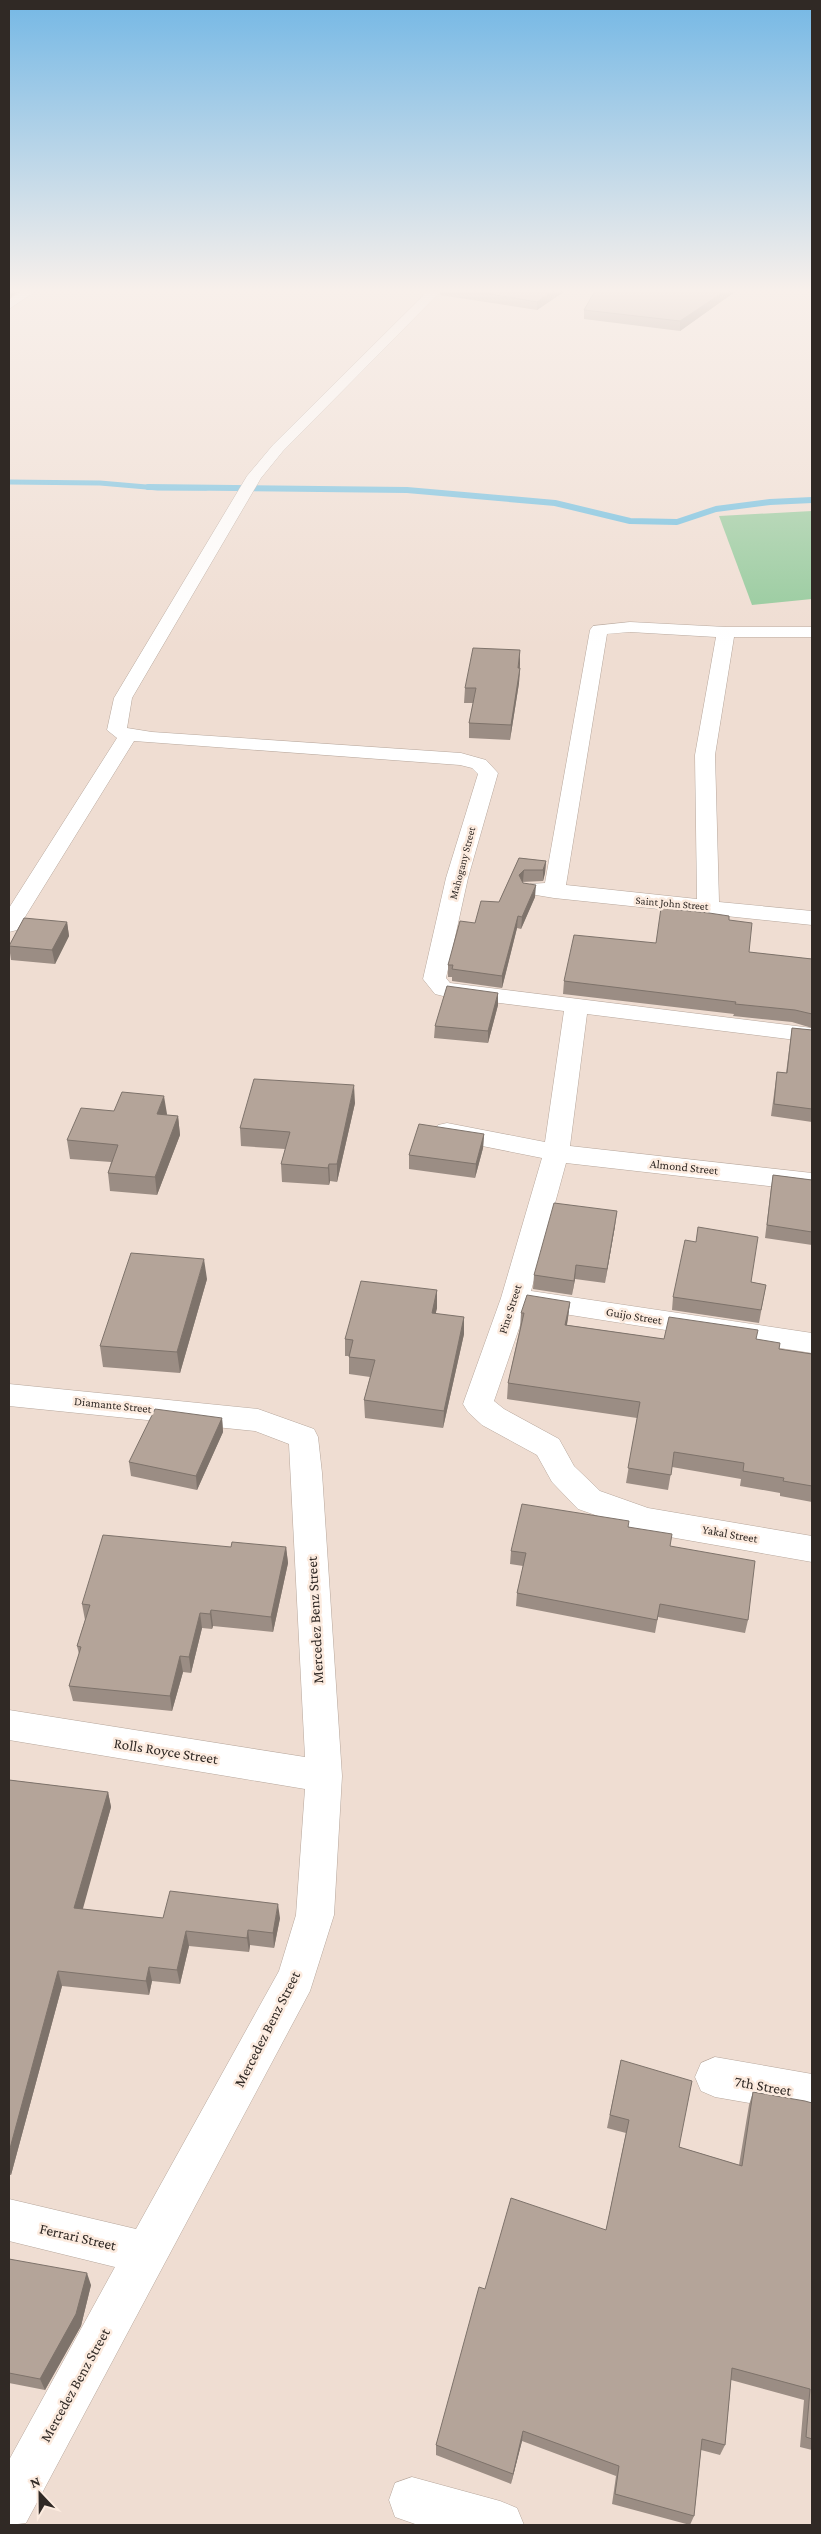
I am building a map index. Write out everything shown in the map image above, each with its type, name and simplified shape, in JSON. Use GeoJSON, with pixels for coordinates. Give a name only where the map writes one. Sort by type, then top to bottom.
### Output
{"type":"FeatureCollection","features":[{"type":"Feature","properties":{"kind":"street"},"geometry":{"type":"LineString","coordinates":[[9,925],[128,736],[118,733],[116,727],[123,698],[255,476],[278,448],[317,409]]}},
{"type":"Feature","properties":{"kind":"street"},"geometry":{"type":"LineString","coordinates":[[554,892],[599,630],[630,628],[726,632],[812,632]]}},
{"type":"Feature","properties":{"kind":"street"},"geometry":{"type":"LineString","coordinates":[[708,906],[706,755],[726,632]]}},
{"type":"Feature","properties":{"kind":"street","name":"Mahogany Street"},"geometry":{"type":"LineString","coordinates":[[128,736],[461,759],[479,764],[488,773],[457,878],[434,979],[443,989],[812,1035]]}},
{"type":"Feature","properties":{"kind":"street","name":"Saint John Street"},"geometry":{"type":"LineString","coordinates":[[531,888],[554,892],[708,906],[812,918]]}},
{"type":"Feature","properties":{"kind":"street","name":"Pine Street"},"geometry":{"type":"LineString","coordinates":[[576,1006],[556,1153],[514,1298],[478,1404],[493,1417],[548,1447],[564,1474],[588,1500],[647,1520]]}},
{"type":"Feature","properties":{"kind":"street","name":"Almond Street"},"geometry":{"type":"LineString","coordinates":[[431,1128],[556,1153],[812,1182]]}},
{"type":"Feature","properties":{"kind":"street","name":"Guijo Street"},"geometry":{"type":"LineString","coordinates":[[514,1298],[812,1343]]}},
{"type":"Feature","properties":{"kind":"street","name":"Diamante Street"},"geometry":{"type":"LineString","coordinates":[[9,1395],[258,1420],[303,1438]]}},
{"type":"Feature","properties":{"kind":"street","name":"Mercedez Benz Street"},"geometry":{"type":"LineString","coordinates":[[9,2506],[296,1978],[315,1915],[324,1776],[307,1473],[303,1438]]}},
{"type":"Feature","properties":{"kind":"street","name":"Yakal Street"},"geometry":{"type":"LineString","coordinates":[[647,1520],[812,1549]]}},
{"type":"Feature","properties":{"kind":"street","name":"Rolls Royce Street"},"geometry":{"type":"LineString","coordinates":[[9,1725],[324,1776]]}},
{"type":"Feature","properties":{"kind":"street","name":"7th Street"},"geometry":{"type":"LineString","coordinates":[[715,2078],[812,2094]]}},
{"type":"Feature","properties":{"kind":"street","name":"Ferrari Street"},"geometry":{"type":"LineString","coordinates":[[9,2220],[147,2253]]}},
{"type":"Feature","properties":{"kind":"street"},"geometry":{"type":"LineString","coordinates":[[412,2500],[500,2525]]}},
{"type":"Feature","properties":{"kind":"green space"},"geometry":{"type":"Polygon","coordinates":[[[812,511],[812,599],[752,605],[719,516],[812,511]]]}},
{"type":"Feature","properties":{"kind":"building"},"geometry":{"type":"Polygon","coordinates":[[[473,648],[520,650],[518,668],[520,668],[511,725],[469,723],[476,688],[465,688],[473,648]]]}},
{"type":"Feature","properties":{"kind":"building"},"geometry":{"type":"Polygon","coordinates":[[[519,858],[546,861],[543,870],[524,870],[519,875],[523,883],[536,885],[522,917],[518,916],[502,976],[452,969],[453,965],[448,965],[460,921],[475,923],[481,901],[499,902],[519,858]]]}},
{"type":"Feature","properties":{"kind":"building"},"geometry":{"type":"Polygon","coordinates":[[[661,908],[729,916],[729,920],[752,923],[749,952],[812,959],[812,1014],[795,1010],[735,1004],[736,1002],[564,981],[574,935],[656,943],[661,908]]]}},
{"type":"Feature","properties":{"kind":"building"},"geometry":{"type":"Polygon","coordinates":[[[24,918],[67,922],[52,950],[9,946],[24,918]]]}},
{"type":"Feature","properties":{"kind":"building"},"geometry":{"type":"Polygon","coordinates":[[[447,986],[498,993],[488,1031],[435,1026],[447,986]]]}},
{"type":"Feature","properties":{"kind":"building"},"geometry":{"type":"Polygon","coordinates":[[[792,1028],[812,1030],[812,1109],[774,1104],[777,1072],[787,1073],[792,1028]]]}},
{"type":"Feature","properties":{"kind":"building"},"geometry":{"type":"Polygon","coordinates":[[[254,1079],[354,1085],[337,1164],[329,1164],[328,1168],[281,1164],[290,1132],[240,1128],[254,1079]]]}},
{"type":"Feature","properties":{"kind":"building"},"geometry":{"type":"Polygon","coordinates":[[[122,1092],[164,1096],[157,1114],[178,1116],[155,1177],[108,1173],[118,1145],[67,1140],[81,1108],[114,1111],[122,1092]]]}},
{"type":"Feature","properties":{"kind":"building"},"geometry":{"type":"Polygon","coordinates":[[[419,1124],[484,1134],[476,1164],[409,1155],[419,1124]]]}},
{"type":"Feature","properties":{"kind":"building"},"geometry":{"type":"Polygon","coordinates":[[[773,1175],[812,1180],[812,1232],[767,1225],[773,1175]]]}},
{"type":"Feature","properties":{"kind":"building"},"geometry":{"type":"Polygon","coordinates":[[[554,1203],[617,1211],[607,1269],[576,1265],[574,1281],[534,1275],[554,1203]]]}},
{"type":"Feature","properties":{"kind":"building"},"geometry":{"type":"Polygon","coordinates":[[[698,1227],[758,1237],[751,1282],[766,1285],[761,1310],[673,1297],[685,1240],[696,1242],[698,1227]]]}},
{"type":"Feature","properties":{"kind":"building"},"geometry":{"type":"Polygon","coordinates":[[[131,1253],[204,1259],[177,1352],[100,1346],[131,1253]]]}},
{"type":"Feature","properties":{"kind":"building"},"geometry":{"type":"Polygon","coordinates":[[[361,1281],[437,1290],[432,1313],[464,1317],[444,1411],[364,1400],[375,1360],[349,1357],[353,1340],[345,1339],[361,1281]]]}},
{"type":"Feature","properties":{"kind":"building"},"geometry":{"type":"Polygon","coordinates":[[[527,1295],[570,1302],[565,1325],[664,1339],[669,1317],[758,1330],[756,1339],[780,1343],[779,1349],[812,1354],[812,1486],[783,1481],[784,1478],[743,1471],[744,1463],[674,1452],[671,1475],[628,1468],[640,1402],[508,1383],[524,1313],[521,1313],[527,1295]]]}},
{"type":"Feature","properties":{"kind":"building"},"geometry":{"type":"Polygon","coordinates":[[[155,1409],[222,1418],[196,1476],[129,1462],[155,1409]]]}},
{"type":"Feature","properties":{"kind":"building"},"geometry":{"type":"Polygon","coordinates":[[[522,1504],[629,1521],[628,1527],[672,1534],[670,1546],[755,1561],[748,1620],[660,1604],[657,1620],[517,1593],[526,1553],[511,1551],[522,1504]]]}},
{"type":"Feature","properties":{"kind":"building"},"geometry":{"type":"Polygon","coordinates":[[[103,1535],[231,1547],[232,1542],[286,1547],[271,1617],[211,1610],[210,1614],[200,1613],[189,1657],[180,1656],[170,1696],[69,1686],[81,1647],[77,1646],[90,1605],[82,1604],[103,1535]]]}},
{"type":"Feature","properties":{"kind":"building"},"geometry":{"type":"Polygon","coordinates":[[[9,1780],[108,1792],[74,1908],[163,1918],[170,1891],[278,1904],[273,1933],[248,1930],[247,1938],[186,1931],[177,1970],[149,1967],[146,1981],[58,1971],[9,2152],[9,1780]]]}},
{"type":"Feature","properties":{"kind":"building"},"geometry":{"type":"Polygon","coordinates":[[[621,2060],[692,2081],[679,2147],[742,2166],[753,2092],[812,2103],[812,2439],[806,2437],[810,2389],[732,2368],[725,2445],[702,2439],[694,2516],[615,2494],[619,2466],[523,2431],[513,2474],[436,2445],[479,2287],[485,2289],[511,2198],[606,2230],[629,2120],[610,2115],[621,2060]]]}},
{"type":"Feature","properties":{"kind":"building"},"geometry":{"type":"Polygon","coordinates":[[[9,2259],[87,2273],[76,2314],[40,2379],[9,2373],[9,2259]]]}},
{"type":"Feature","properties":{"kind":"waterway"},"geometry":{"type":"LineString","coordinates":[[9,482],[100,483],[158,488],[206,488]]}},
{"type":"Feature","properties":{"kind":"waterway"},"geometry":{"type":"LineString","coordinates":[[148,487],[407,490],[555,503],[630,521],[677,522],[716,509],[770,502],[812,500]]}}]}
